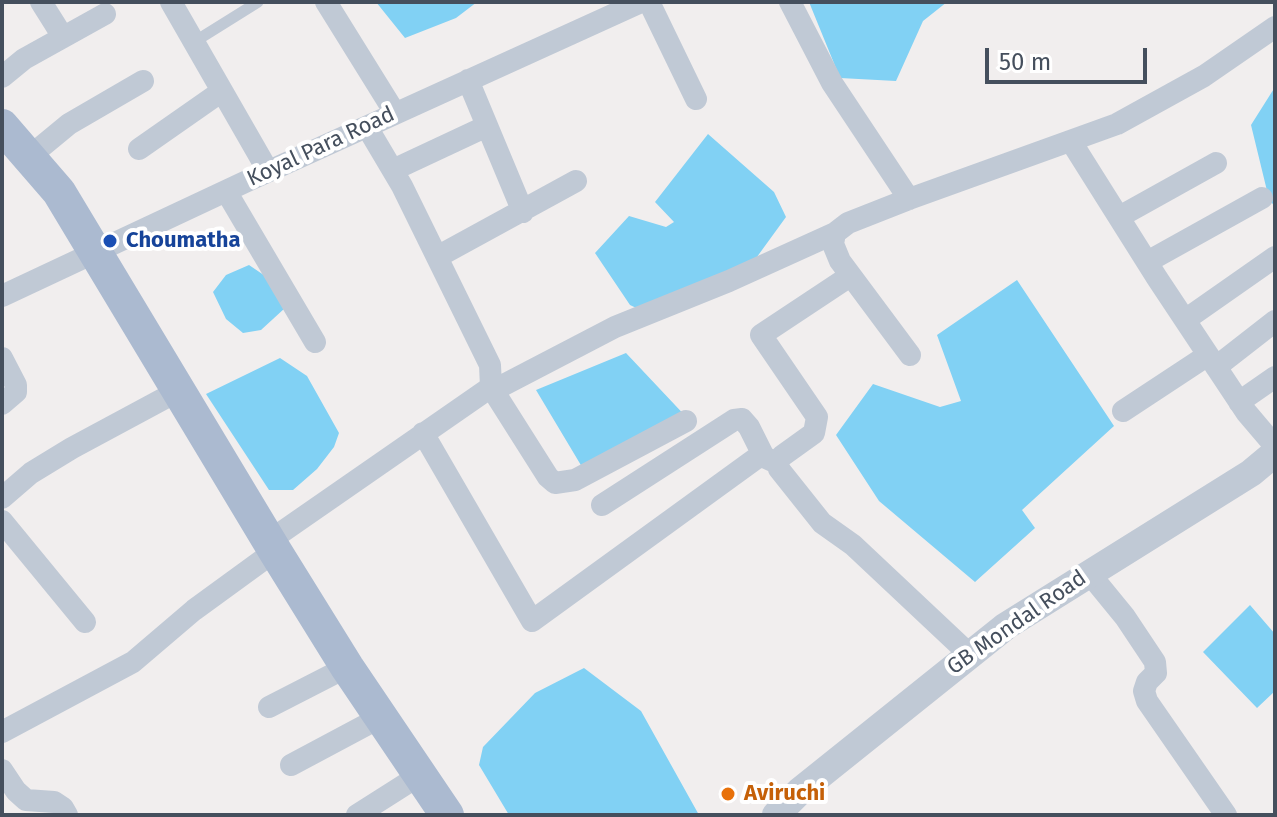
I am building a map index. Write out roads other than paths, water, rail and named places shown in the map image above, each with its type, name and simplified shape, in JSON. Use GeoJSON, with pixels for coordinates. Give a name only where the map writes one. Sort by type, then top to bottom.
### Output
{"type":"FeatureCollection","features":[{"type":"Feature","properties":{"kind":"main road"},"geometry":{"type":"LineString","coordinates":[[2,126],[59,192],[347,667],[447,815]]}},
{"type":"Feature","properties":{"kind":"street"},"geometry":{"type":"LineString","coordinates":[[41,2],[63,37]]}},
{"type":"Feature","properties":{"kind":"street"},"geometry":{"type":"LineString","coordinates":[[171,2],[268,171]]}},
{"type":"Feature","properties":{"kind":"street"},"geometry":{"type":"LineString","coordinates":[[326,2],[395,113]]}},
{"type":"Feature","properties":{"kind":"street","name":"Koyal Para Road"},"geometry":{"type":"LineString","coordinates":[[2,296],[468,80],[604,10],[641,2]]}},
{"type":"Feature","properties":{"kind":"street"},"geometry":{"type":"LineString","coordinates":[[649,2],[696,99]]}},
{"type":"Feature","properties":{"kind":"street"},"geometry":{"type":"LineString","coordinates":[[790,2],[832,83],[909,199]]}},
{"type":"Feature","properties":{"kind":"street"},"geometry":{"type":"LineString","coordinates":[[2,77],[24,59],[105,14]]}},
{"type":"Feature","properties":{"kind":"street"},"geometry":{"type":"LineString","coordinates":[[2,732],[133,662],[272,546],[423,433],[492,388],[615,327],[729,281],[835,233],[848,223],[1117,124],[1204,76],[1275,28]]}},
{"type":"Feature","properties":{"kind":"street"},"geometry":{"type":"LineString","coordinates":[[468,80],[523,212]]}},
{"type":"Feature","properties":{"kind":"street"},"geometry":{"type":"LineString","coordinates":[[29,157],[69,124],[143,81]]}},
{"type":"Feature","properties":{"kind":"street"},"geometry":{"type":"LineString","coordinates":[[139,149],[222,91]]}},
{"type":"Feature","properties":{"kind":"street"},"geometry":{"type":"LineString","coordinates":[[393,170],[487,126]]}},
{"type":"Feature","properties":{"kind":"street"},"geometry":{"type":"LineString","coordinates":[[367,127],[393,170],[490,365],[492,388],[548,477],[555,483],[575,480],[686,421]]}},
{"type":"Feature","properties":{"kind":"street"},"geometry":{"type":"LineString","coordinates":[[1072,143],[1274,453]]}},
{"type":"Feature","properties":{"kind":"street"},"geometry":{"type":"LineString","coordinates":[[1119,217],[1216,163]]}},
{"type":"Feature","properties":{"kind":"street"},"geometry":{"type":"LineString","coordinates":[[437,257],[576,181]]}},
{"type":"Feature","properties":{"kind":"street"},"geometry":{"type":"LineString","coordinates":[[226,191],[315,342]]}},
{"type":"Feature","properties":{"kind":"street"},"geometry":{"type":"LineString","coordinates":[[1147,262],[1262,198]]}},
{"type":"Feature","properties":{"kind":"street"},"geometry":{"type":"LineString","coordinates":[[835,233],[833,244],[850,276],[910,355]]}},
{"type":"Feature","properties":{"kind":"street"},"geometry":{"type":"LineString","coordinates":[[1185,320],[1275,257]]}},
{"type":"Feature","properties":{"kind":"street"},"geometry":{"type":"LineString","coordinates":[[423,433],[532,621],[758,457],[770,460],[782,456],[814,433],[817,417],[761,335],[850,276]]}},
{"type":"Feature","properties":{"kind":"street"},"geometry":{"type":"LineString","coordinates":[[1123,411],[1275,321]]}},
{"type":"Feature","properties":{"kind":"street"},"geometry":{"type":"LineString","coordinates":[[2,358],[16,385],[16,392],[2,404]]}},
{"type":"Feature","properties":{"kind":"street"},"geometry":{"type":"LineString","coordinates":[[1239,402],[1275,377]]}},
{"type":"Feature","properties":{"kind":"street"},"geometry":{"type":"LineString","coordinates":[[2,498],[31,473],[72,448],[178,391]]}},
{"type":"Feature","properties":{"kind":"street"},"geometry":{"type":"LineString","coordinates":[[602,505],[734,420],[742,419],[770,460],[822,523],[853,545],[969,654]]}},
{"type":"Feature","properties":{"kind":"street","name":"GB Mondal Road"},"geometry":{"type":"LineString","coordinates":[[776,815],[800,791],[1006,626],[1251,473],[1274,453]]}},
{"type":"Feature","properties":{"kind":"street"},"geometry":{"type":"LineString","coordinates":[[2,521],[85,622]]}},
{"type":"Feature","properties":{"kind":"street"},"geometry":{"type":"LineString","coordinates":[[1089,573],[1125,617],[1155,662],[1156,673],[1147,682],[1144,691],[1147,701],[1226,815]]}},
{"type":"Feature","properties":{"kind":"street"},"geometry":{"type":"LineString","coordinates":[[269,707],[347,667]]}},
{"type":"Feature","properties":{"kind":"street"},"geometry":{"type":"LineString","coordinates":[[291,765],[381,717]]}},
{"type":"Feature","properties":{"kind":"street"},"geometry":{"type":"LineString","coordinates":[[2,770],[26,800],[54,802],[67,815]]}},
{"type":"Feature","properties":{"kind":"street"},"geometry":{"type":"LineString","coordinates":[[357,815],[420,775]]}},
{"type":"Feature","properties":{"kind":"lane"},"geometry":{"type":"LineString","coordinates":[[194,42],[258,2]]}},
{"type":"Feature","properties":{"kind":"water"},"geometry":{"type":"Polygon","coordinates":[[[376,2],[477,2],[456,18],[405,38],[376,2]]]}},
{"type":"Feature","properties":{"kind":"water"},"geometry":{"type":"Polygon","coordinates":[[[809,2],[947,2],[923,21],[896,81],[840,78],[809,2]]]}},
{"type":"Feature","properties":{"kind":"water"},"geometry":{"type":"Polygon","coordinates":[[[1275,87],[1275,207],[1269,199],[1251,125],[1275,87]]]}},
{"type":"Feature","properties":{"kind":"water"},"geometry":{"type":"Polygon","coordinates":[[[708,134],[774,192],[786,217],[754,261],[653,316],[630,305],[595,253],[629,216],[666,227],[674,222],[655,202],[708,134]]]}},
{"type":"Feature","properties":{"kind":"water"},"geometry":{"type":"Polygon","coordinates":[[[249,265],[274,282],[285,308],[261,330],[243,333],[226,319],[213,292],[226,275],[249,265]]]}},
{"type":"Feature","properties":{"kind":"water"},"geometry":{"type":"Polygon","coordinates":[[[1017,280],[1114,426],[1022,510],[1035,528],[975,582],[879,501],[836,435],[873,384],[940,407],[961,401],[937,335],[1017,280]]]}},
{"type":"Feature","properties":{"kind":"water"},"geometry":{"type":"Polygon","coordinates":[[[626,353],[691,422],[588,477],[536,390],[626,353]]]}},
{"type":"Feature","properties":{"kind":"water"},"geometry":{"type":"Polygon","coordinates":[[[280,358],[307,376],[339,433],[334,447],[317,469],[293,490],[269,490],[206,394],[280,358]]]}},
{"type":"Feature","properties":{"kind":"water"},"geometry":{"type":"Polygon","coordinates":[[[1250,605],[1275,634],[1275,691],[1257,708],[1203,652],[1250,605]]]}},
{"type":"Feature","properties":{"kind":"water"},"geometry":{"type":"Polygon","coordinates":[[[584,668],[641,711],[699,815],[509,815],[479,765],[483,747],[535,693],[584,668]]]}},
{"type":"Feature","properties":{"kind":"place","name":"Choumatha"},"geometry":{"type":"Point","coordinates":[110,241]}},
{"type":"Feature","properties":{"kind":"place","name":"Aviruchi"},"geometry":{"type":"Point","coordinates":[728,794]}}]}
